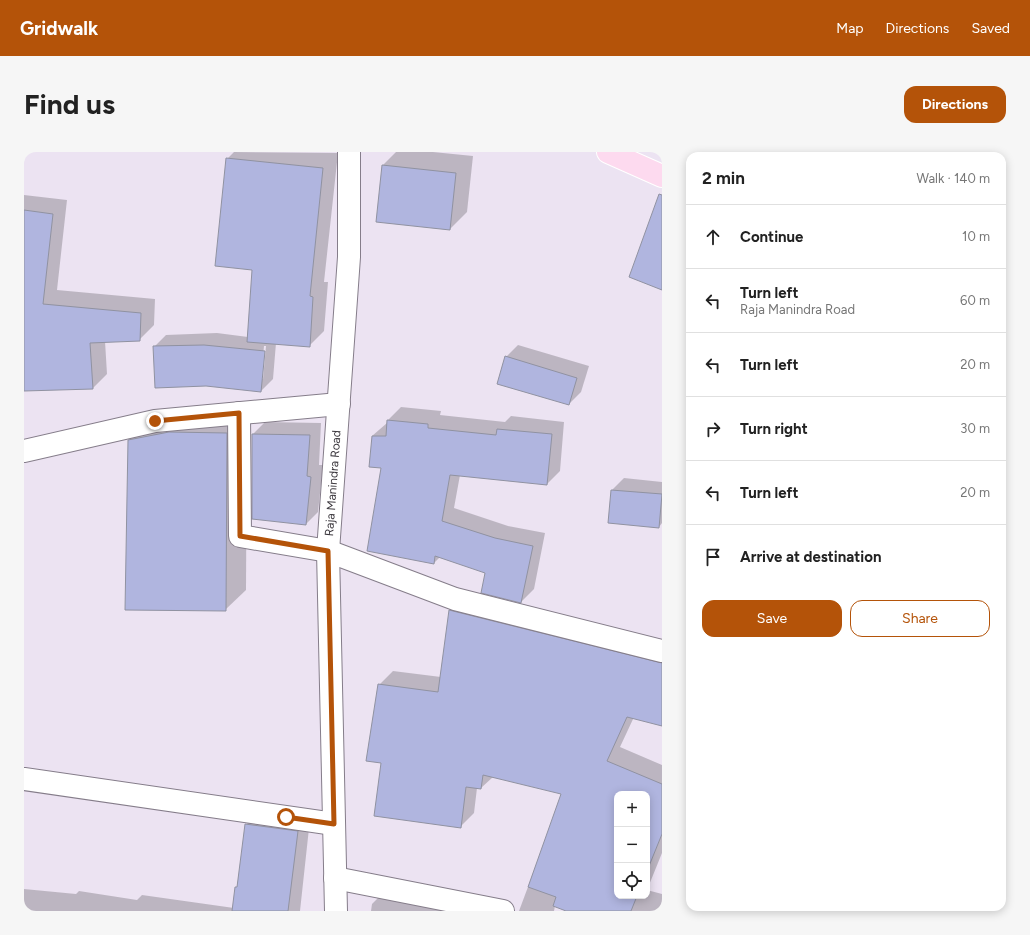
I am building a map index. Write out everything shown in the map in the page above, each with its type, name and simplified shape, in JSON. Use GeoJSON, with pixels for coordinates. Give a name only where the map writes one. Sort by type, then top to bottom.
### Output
{"type":"FeatureCollection","features":[{"type":"Feature","properties":{"kind":"main road"},"geometry":{"type":"LineString","coordinates":[[608,152],[662,176]]}},
{"type":"Feature","properties":{"kind":"street","name":"Raja Manindra Road"},"geometry":{"type":"LineString","coordinates":[[336,911],[328,551],[349,257],[349,152]]}},
{"type":"Feature","properties":{"kind":"street"},"geometry":{"type":"LineString","coordinates":[[24,451],[155,421],[339,404]]}},
{"type":"Feature","properties":{"kind":"street"},"geometry":{"type":"LineString","coordinates":[[239,413],[240,536],[328,551],[455,599],[662,651]]}},
{"type":"Feature","properties":{"kind":"street"},"geometry":{"type":"LineString","coordinates":[[24,779],[334,824]]}},
{"type":"Feature","properties":{"kind":"street"},"geometry":{"type":"LineString","coordinates":[[335,878],[503,911]]}},
{"type":"Feature","properties":{"kind":"building"},"geometry":{"type":"Polygon","coordinates":[[[226,158],[323,168],[310,296],[313,297],[310,347],[247,342],[252,270],[215,266],[226,158]]]}},
{"type":"Feature","properties":{"kind":"building"},"geometry":{"type":"Polygon","coordinates":[[[382,165],[456,173],[450,230],[376,222],[382,165]]]}},
{"type":"Feature","properties":{"kind":"building"},"geometry":{"type":"Polygon","coordinates":[[[659,194],[662,195],[662,290],[629,277],[659,194]]]}},
{"type":"Feature","properties":{"kind":"building"},"geometry":{"type":"Polygon","coordinates":[[[24,210],[53,214],[43,304],[141,313],[140,341],[90,343],[93,389],[24,391],[24,210]]]}},
{"type":"Feature","properties":{"kind":"building"},"geometry":{"type":"Polygon","coordinates":[[[204,345],[265,351],[261,392],[206,386],[155,388],[153,346],[204,345]]]}},
{"type":"Feature","properties":{"kind":"building"},"geometry":{"type":"Polygon","coordinates":[[[505,356],[577,378],[569,405],[497,384],[505,356]]]}},
{"type":"Feature","properties":{"kind":"building"},"geometry":{"type":"Polygon","coordinates":[[[387,420],[428,424],[428,428],[496,435],[497,429],[552,434],[547,485],[450,475],[442,521],[495,538],[533,546],[521,603],[481,593],[485,573],[435,556],[434,564],[367,551],[381,468],[369,467],[372,436],[386,436],[387,420]]]}},
{"type":"Feature","properties":{"kind":"building"},"geometry":{"type":"Polygon","coordinates":[[[169,432],[227,433],[226,611],[125,610],[128,440],[169,432]]]}},
{"type":"Feature","properties":{"kind":"building"},"geometry":{"type":"Polygon","coordinates":[[[252,434],[310,435],[307,476],[311,477],[306,525],[252,519],[252,434]]]}},
{"type":"Feature","properties":{"kind":"building"},"geometry":{"type":"Polygon","coordinates":[[[611,490],[662,494],[659,528],[608,523],[611,490]]]}},
{"type":"Feature","properties":{"kind":"building"},"geometry":{"type":"Polygon","coordinates":[[[449,610],[662,663],[662,726],[627,717],[607,761],[662,784],[662,834],[650,864],[650,791],[614,791],[614,899],[636,899],[631,911],[566,911],[553,906],[556,897],[528,887],[561,794],[483,775],[481,789],[466,787],[461,828],[374,816],[381,763],[366,761],[378,684],[438,692],[449,610]]]}},
{"type":"Feature","properties":{"kind":"building"},"geometry":{"type":"Polygon","coordinates":[[[245,824],[298,831],[288,911],[232,911],[235,887],[237,887],[245,824]]]}},
{"type":"Feature","properties":{"kind":"route"},"geometry":{"type":"LineString","coordinates":[[155,421],[239,413],[240,536],[328,551],[334,824],[286,817]]}}]}
